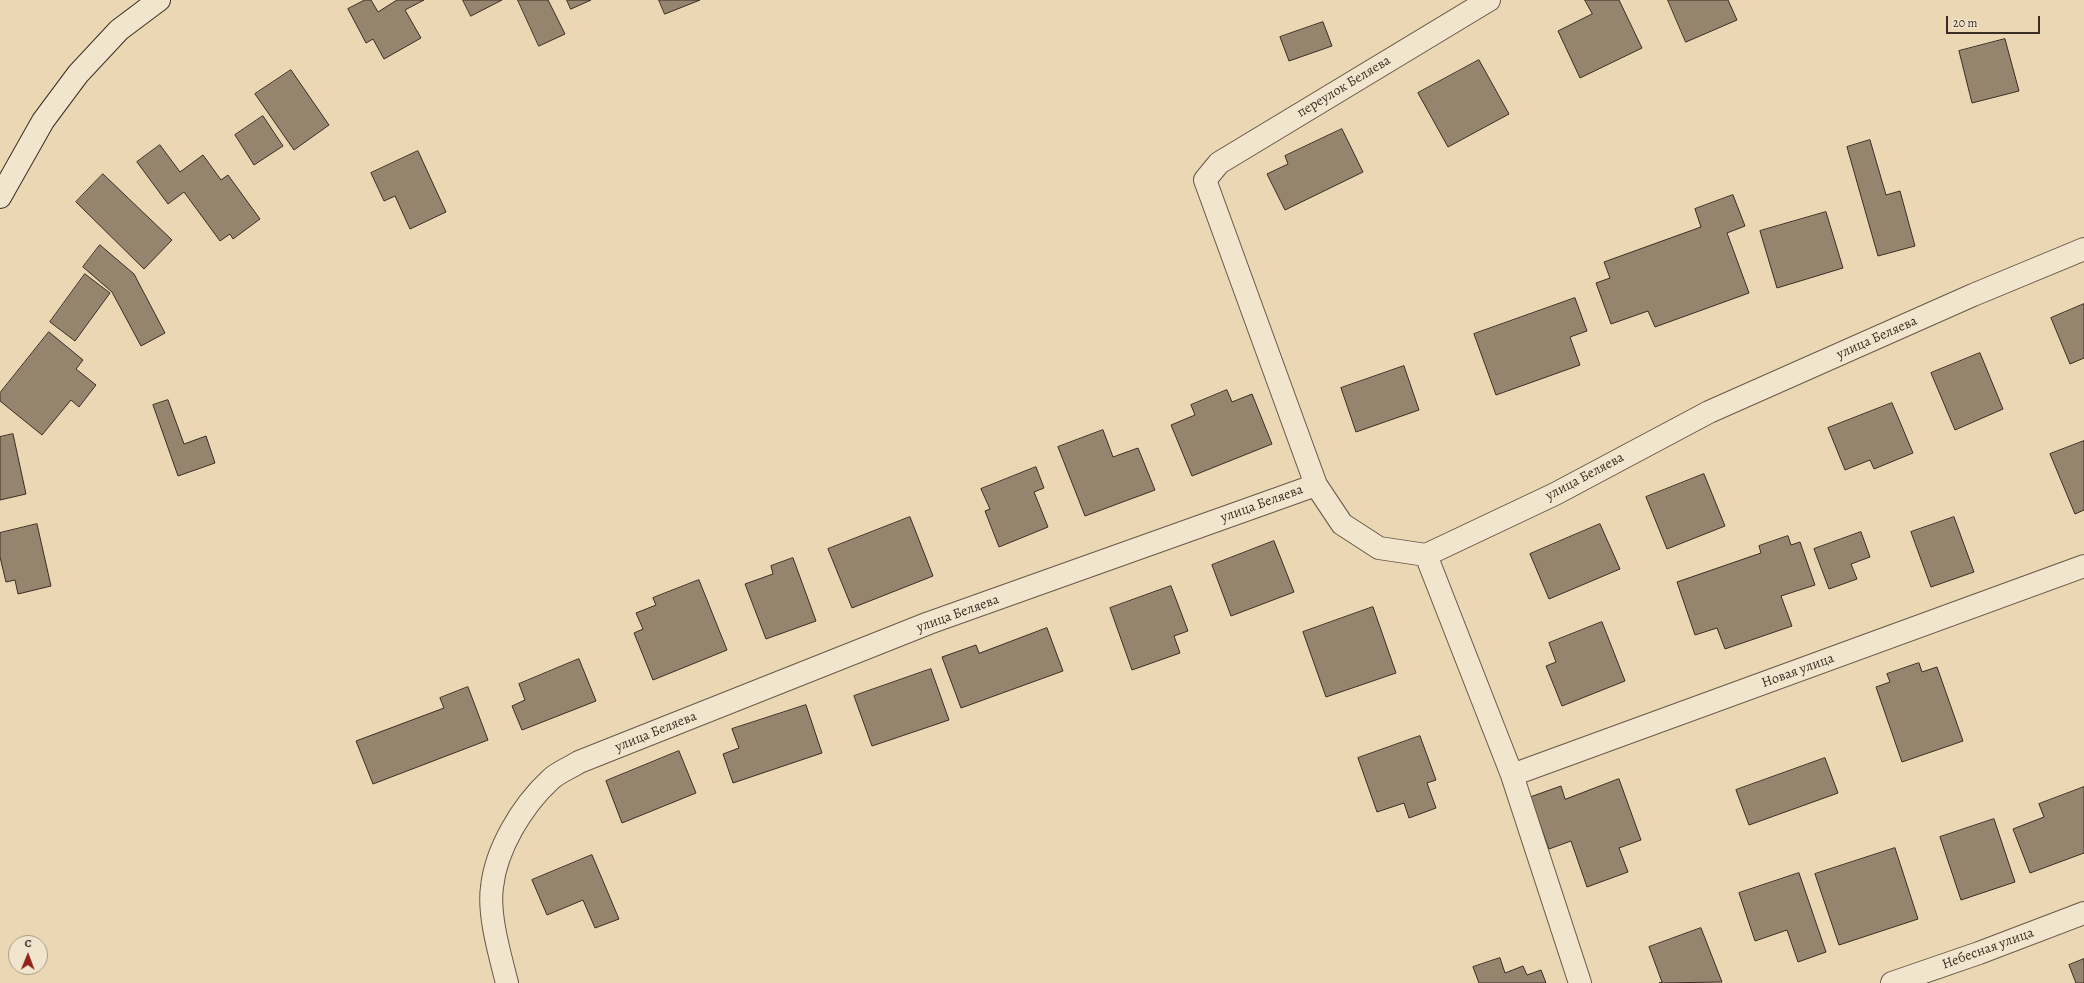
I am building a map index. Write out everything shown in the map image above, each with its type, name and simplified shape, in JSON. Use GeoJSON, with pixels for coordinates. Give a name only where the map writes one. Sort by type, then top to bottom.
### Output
{"type":"FeatureCollection","features":[{"type":"Feature","properties":{"kind":"street"},"geometry":{"type":"LineString","coordinates":[[0,197],[43,121],[78,74],[119,30],[159,0]]}},
{"type":"Feature","properties":{"kind":"street","name":"переулок Беляева"},"geometry":{"type":"LineString","coordinates":[[1316,485],[1205,180],[1219,163],[1489,0]]}},
{"type":"Feature","properties":{"kind":"street","name":"улица Беляева"},"geometry":{"type":"LineString","coordinates":[[507,983],[494,931],[492,887],[502,849],[524,808],[551,778],[579,762],[929,623],[1316,485],[1342,524],[1379,548],[1426,555],[1556,494],[1708,412],[1973,295],[2084,249]]}},
{"type":"Feature","properties":{"kind":"street"},"geometry":{"type":"LineString","coordinates":[[1426,555],[1512,775],[1580,983]]}},
{"type":"Feature","properties":{"kind":"street","name":"Новая улица"},"geometry":{"type":"LineString","coordinates":[[1512,775],[2084,566]]}},
{"type":"Feature","properties":{"kind":"street","name":"Небесная улица"},"geometry":{"type":"LineString","coordinates":[[1892,983],[1979,953],[2084,912]]}},
{"type":"Feature","properties":{"kind":"building"},"geometry":{"type":"Polygon","coordinates":[[[365,0],[371,0],[378,12],[397,0],[424,0],[405,10],[421,38],[384,59],[373,39],[366,43],[348,9],[365,0]]]}},
{"type":"Feature","properties":{"kind":"building"},"geometry":{"type":"Polygon","coordinates":[[[463,0],[502,0],[471,16],[463,0]]]}},
{"type":"Feature","properties":{"kind":"building"},"geometry":{"type":"Polygon","coordinates":[[[518,0],[548,0],[565,34],[539,46],[518,0]]]}},
{"type":"Feature","properties":{"kind":"building"},"geometry":{"type":"Polygon","coordinates":[[[567,0],[591,0],[571,9],[567,0]]]}},
{"type":"Feature","properties":{"kind":"building"},"geometry":{"type":"Polygon","coordinates":[[[659,0],[700,0],[665,14],[659,0]]]}},
{"type":"Feature","properties":{"kind":"building"},"geometry":{"type":"Polygon","coordinates":[[[1585,0],[1619,0],[1642,48],[1580,78],[1558,31],[1592,14],[1585,0]]]}},
{"type":"Feature","properties":{"kind":"building"},"geometry":{"type":"Polygon","coordinates":[[[1668,0],[1728,0],[1737,20],[1686,42],[1668,0]]]}},
{"type":"Feature","properties":{"kind":"building"},"geometry":{"type":"Polygon","coordinates":[[[1323,22],[1332,46],[1289,61],[1280,37],[1323,22]]]}},
{"type":"Feature","properties":{"kind":"building"},"geometry":{"type":"Polygon","coordinates":[[[2005,39],[2019,91],[1972,103],[1959,51],[2005,39]]]}},
{"type":"Feature","properties":{"kind":"building"},"geometry":{"type":"Polygon","coordinates":[[[1479,60],[1509,114],[1448,147],[1418,93],[1479,60]]]}},
{"type":"Feature","properties":{"kind":"building"},"geometry":{"type":"Polygon","coordinates":[[[291,70],[329,125],[294,150],[255,94],[291,70]]]}},
{"type":"Feature","properties":{"kind":"building"},"geometry":{"type":"Polygon","coordinates":[[[263,116],[283,146],[254,165],[235,135],[263,116]]]}},
{"type":"Feature","properties":{"kind":"building"},"geometry":{"type":"Polygon","coordinates":[[[1342,129],[1363,172],[1285,210],[1267,174],[1288,164],[1285,156],[1342,129]]]}},
{"type":"Feature","properties":{"kind":"building"},"geometry":{"type":"Polygon","coordinates":[[[1870,140],[1886,195],[1900,191],[1915,246],[1878,256],[1847,147],[1870,140]]]}},
{"type":"Feature","properties":{"kind":"building"},"geometry":{"type":"Polygon","coordinates":[[[160,145],[180,172],[203,155],[221,180],[228,175],[260,219],[233,239],[230,234],[220,241],[184,192],[168,204],[137,162],[160,145]]]}},
{"type":"Feature","properties":{"kind":"building"},"geometry":{"type":"Polygon","coordinates":[[[418,151],[446,212],[410,229],[395,196],[384,201],[371,173],[418,151]]]}},
{"type":"Feature","properties":{"kind":"building"},"geometry":{"type":"Polygon","coordinates":[[[103,174],[172,240],[144,269],[76,202],[103,174]]]}},
{"type":"Feature","properties":{"kind":"building"},"geometry":{"type":"Polygon","coordinates":[[[1733,195],[1745,226],[1727,233],[1749,293],[1655,327],[1648,311],[1611,324],[1596,283],[1610,278],[1604,262],[1701,227],[1695,209],[1733,195]]]}},
{"type":"Feature","properties":{"kind":"building"},"geometry":{"type":"Polygon","coordinates":[[[1826,212],[1843,268],[1777,288],[1760,231],[1826,212]]]}},
{"type":"Feature","properties":{"kind":"building"},"geometry":{"type":"Polygon","coordinates":[[[100,245],[134,274],[165,333],[141,346],[112,292],[83,267],[100,245]]]}},
{"type":"Feature","properties":{"kind":"building"},"geometry":{"type":"Polygon","coordinates":[[[85,274],[110,293],[75,341],[50,322],[85,274]]]}},
{"type":"Feature","properties":{"kind":"building"},"geometry":{"type":"Polygon","coordinates":[[[1575,298],[1587,331],[1570,337],[1580,365],[1496,395],[1474,334],[1575,298]]]}},
{"type":"Feature","properties":{"kind":"building"},"geometry":{"type":"Polygon","coordinates":[[[2084,304],[2084,358],[2070,364],[2051,318],[2084,304]]]}},
{"type":"Feature","properties":{"kind":"building"},"geometry":{"type":"Polygon","coordinates":[[[49,332],[83,360],[76,369],[96,385],[79,407],[71,400],[42,435],[0,401],[0,393],[49,332]]]}},
{"type":"Feature","properties":{"kind":"building"},"geometry":{"type":"Polygon","coordinates":[[[1980,353],[2003,409],[1955,430],[1931,373],[1980,353]]]}},
{"type":"Feature","properties":{"kind":"building"},"geometry":{"type":"Polygon","coordinates":[[[1404,366],[1419,410],[1356,432],[1341,388],[1404,366]]]}},
{"type":"Feature","properties":{"kind":"building"},"geometry":{"type":"Polygon","coordinates":[[[1227,390],[1232,402],[1252,394],[1272,444],[1192,476],[1171,425],[1195,415],[1191,405],[1227,390]]]}},
{"type":"Feature","properties":{"kind":"building"},"geometry":{"type":"Polygon","coordinates":[[[168,400],[184,444],[206,436],[215,463],[178,476],[153,405],[168,400]]]}},
{"type":"Feature","properties":{"kind":"building"},"geometry":{"type":"Polygon","coordinates":[[[1892,403],[1913,453],[1874,469],[1870,460],[1845,470],[1828,428],[1892,403]]]}},
{"type":"Feature","properties":{"kind":"building"},"geometry":{"type":"Polygon","coordinates":[[[1103,430],[1113,457],[1138,448],[1155,490],[1085,516],[1058,447],[1103,430]]]}},
{"type":"Feature","properties":{"kind":"building"},"geometry":{"type":"Polygon","coordinates":[[[13,434],[26,494],[0,500],[0,437],[13,434]]]}},
{"type":"Feature","properties":{"kind":"building"},"geometry":{"type":"Polygon","coordinates":[[[2084,441],[2084,510],[2075,514],[2050,454],[2084,441]]]}},
{"type":"Feature","properties":{"kind":"building"},"geometry":{"type":"Polygon","coordinates":[[[1036,467],[1044,488],[1034,492],[1048,527],[999,547],[985,511],[990,509],[981,489],[1036,467]]]}},
{"type":"Feature","properties":{"kind":"building"},"geometry":{"type":"Polygon","coordinates":[[[1704,474],[1725,526],[1667,549],[1646,497],[1704,474]]]}},
{"type":"Feature","properties":{"kind":"building"},"geometry":{"type":"Polygon","coordinates":[[[910,517],[933,576],[852,608],[828,549],[910,517]]]}},
{"type":"Feature","properties":{"kind":"building"},"geometry":{"type":"Polygon","coordinates":[[[1954,517],[1974,572],[1931,587],[1911,532],[1954,517]]]}},
{"type":"Feature","properties":{"kind":"building"},"geometry":{"type":"Polygon","coordinates":[[[37,524],[51,586],[18,594],[15,580],[6,582],[0,557],[0,533],[37,524]]]}},
{"type":"Feature","properties":{"kind":"building"},"geometry":{"type":"Polygon","coordinates":[[[1600,524],[1620,569],[1549,599],[1530,554],[1600,524]]]}},
{"type":"Feature","properties":{"kind":"building"},"geometry":{"type":"Polygon","coordinates":[[[1861,532],[1870,557],[1851,564],[1857,579],[1829,589],[1814,549],[1861,532]]]}},
{"type":"Feature","properties":{"kind":"building"},"geometry":{"type":"Polygon","coordinates":[[[1788,536],[1791,545],[1800,542],[1815,585],[1781,596],[1792,626],[1725,649],[1717,628],[1695,635],[1677,582],[1761,553],[1759,546],[1788,536]]]}},
{"type":"Feature","properties":{"kind":"building"},"geometry":{"type":"Polygon","coordinates":[[[1274,541],[1294,592],[1231,616],[1212,565],[1274,541]]]}},
{"type":"Feature","properties":{"kind":"building"},"geometry":{"type":"Polygon","coordinates":[[[793,558],[816,621],[766,639],[745,584],[773,574],[771,566],[793,558]]]}},
{"type":"Feature","properties":{"kind":"building"},"geometry":{"type":"Polygon","coordinates":[[[699,580],[727,650],[653,680],[634,633],[643,629],[636,613],[656,605],[653,598],[699,580]]]}},
{"type":"Feature","properties":{"kind":"building"},"geometry":{"type":"Polygon","coordinates":[[[1171,586],[1188,631],[1174,636],[1180,653],[1132,670],[1110,608],[1171,586]]]}},
{"type":"Feature","properties":{"kind":"building"},"geometry":{"type":"Polygon","coordinates":[[[1373,607],[1396,673],[1326,697],[1303,632],[1373,607]]]}},
{"type":"Feature","properties":{"kind":"building"},"geometry":{"type":"Polygon","coordinates":[[[1602,622],[1625,681],[1562,706],[1546,666],[1556,662],[1549,643],[1602,622]]]}},
{"type":"Feature","properties":{"kind":"building"},"geometry":{"type":"Polygon","coordinates":[[[1047,628],[1063,671],[961,708],[942,657],[976,645],[979,653],[1047,628]]]}},
{"type":"Feature","properties":{"kind":"building"},"geometry":{"type":"Polygon","coordinates":[[[579,659],[596,701],[522,730],[512,706],[525,700],[519,684],[579,659]]]}},
{"type":"Feature","properties":{"kind":"building"},"geometry":{"type":"Polygon","coordinates":[[[1919,663],[1922,672],[1937,667],[1963,741],[1902,762],[1876,687],[1890,682],[1887,674],[1919,663]]]}},
{"type":"Feature","properties":{"kind":"building"},"geometry":{"type":"Polygon","coordinates":[[[931,669],[949,720],[872,746],[854,696],[931,669]]]}},
{"type":"Feature","properties":{"kind":"building"},"geometry":{"type":"Polygon","coordinates":[[[468,687],[488,740],[373,784],[356,741],[444,708],[440,698],[468,687]]]}},
{"type":"Feature","properties":{"kind":"building"},"geometry":{"type":"Polygon","coordinates":[[[806,705],[822,753],[733,783],[723,754],[739,748],[732,729],[806,705]]]}},
{"type":"Feature","properties":{"kind":"building"},"geometry":{"type":"Polygon","coordinates":[[[1420,736],[1436,780],[1427,783],[1436,808],[1409,818],[1404,803],[1377,812],[1358,758],[1420,736]]]}},
{"type":"Feature","properties":{"kind":"building"},"geometry":{"type":"Polygon","coordinates":[[[679,751],[696,793],[622,823],[606,781],[679,751]]]}},
{"type":"Feature","properties":{"kind":"building"},"geometry":{"type":"Polygon","coordinates":[[[1825,758],[1838,793],[1749,825],[1736,790],[1825,758]]]}},
{"type":"Feature","properties":{"kind":"building"},"geometry":{"type":"Polygon","coordinates":[[[1619,779],[1641,840],[1619,848],[1628,872],[1587,887],[1571,841],[1549,849],[1530,797],[1561,786],[1565,799],[1619,779]]]}},
{"type":"Feature","properties":{"kind":"building"},"geometry":{"type":"Polygon","coordinates":[[[2084,787],[2084,853],[2030,873],[2013,829],[2044,817],[2039,804],[2084,787]]]}},
{"type":"Feature","properties":{"kind":"building"},"geometry":{"type":"Polygon","coordinates":[[[1994,819],[2015,882],[1961,900],[1940,837],[1994,819]]]}},
{"type":"Feature","properties":{"kind":"building"},"geometry":{"type":"Polygon","coordinates":[[[1895,848],[1918,919],[1839,945],[1815,874],[1895,848]]]}},
{"type":"Feature","properties":{"kind":"building"},"geometry":{"type":"Polygon","coordinates":[[[592,855],[619,919],[595,928],[583,900],[547,915],[532,880],[592,855]]]}},
{"type":"Feature","properties":{"kind":"building"},"geometry":{"type":"Polygon","coordinates":[[[1799,873],[1826,952],[1798,962],[1787,930],[1755,941],[1739,893],[1799,873]]]}},
{"type":"Feature","properties":{"kind":"building"},"geometry":{"type":"Polygon","coordinates":[[[1701,928],[1722,982],[1659,983],[1662,982],[1649,947],[1701,928]]]}},
{"type":"Feature","properties":{"kind":"building"},"geometry":{"type":"Polygon","coordinates":[[[1500,958],[1505,973],[1523,966],[1527,975],[1541,970],[1546,983],[1479,983],[1473,967],[1500,958]]]}},
{"type":"Feature","properties":{"kind":"building"},"geometry":{"type":"Polygon","coordinates":[[[2084,959],[2084,983],[2076,983],[2069,965],[2084,959]]]}}]}
